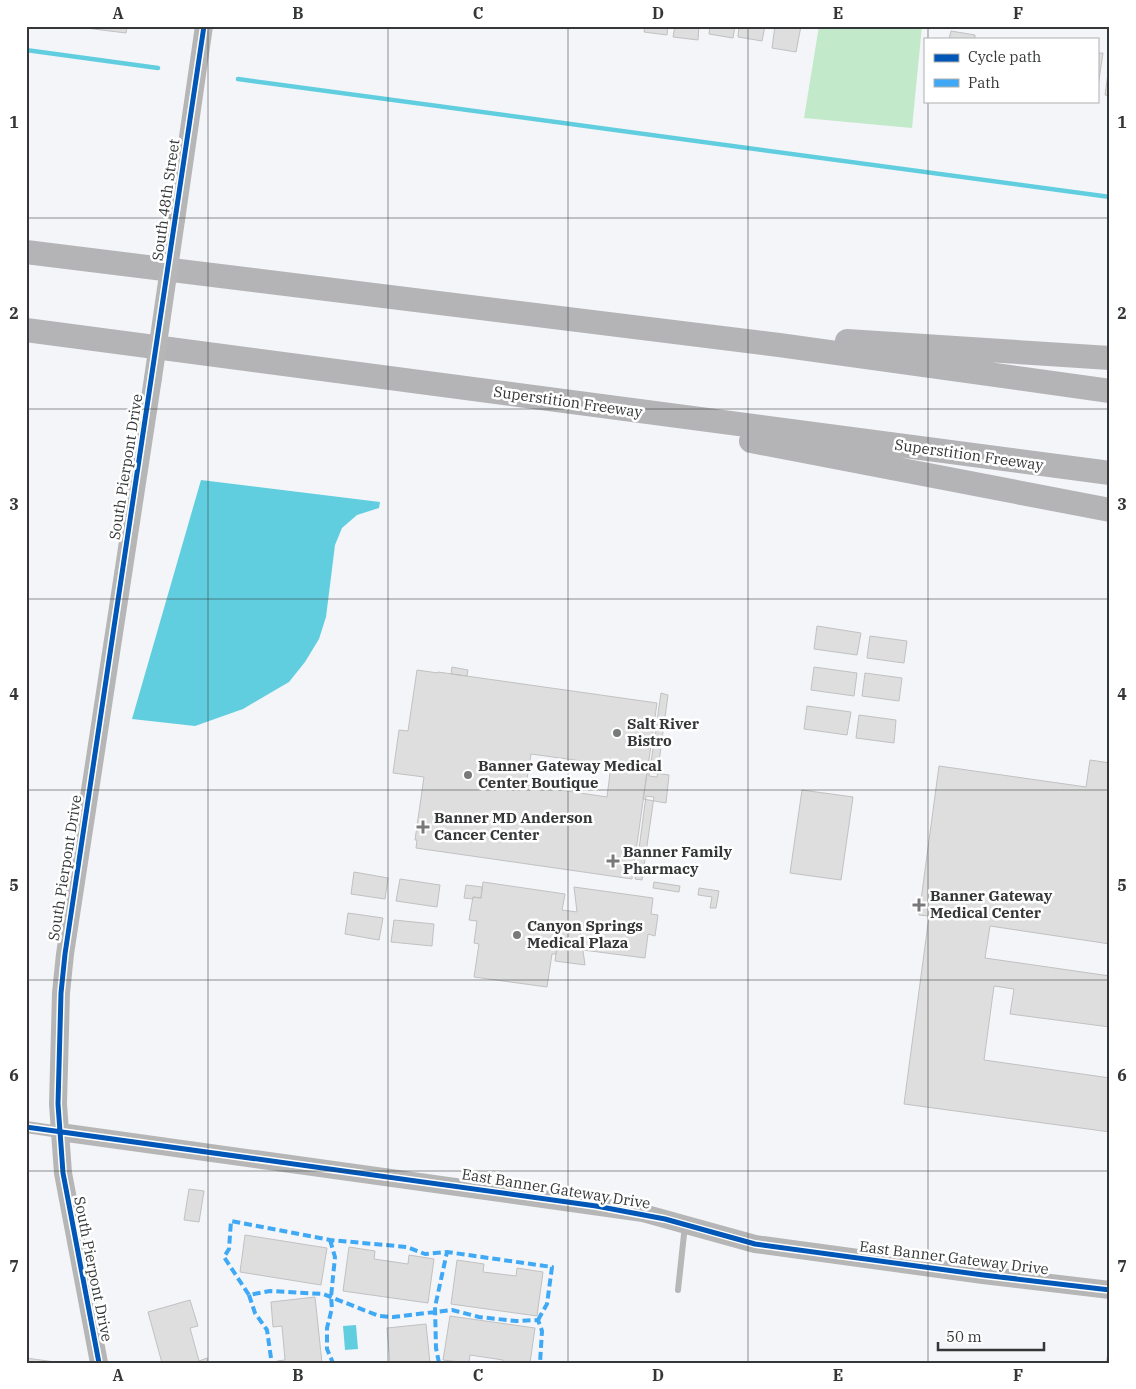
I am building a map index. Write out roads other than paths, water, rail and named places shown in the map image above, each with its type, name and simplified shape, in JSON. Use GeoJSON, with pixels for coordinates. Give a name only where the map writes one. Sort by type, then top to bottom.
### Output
{"type":"FeatureCollection","features":[{"type":"Feature","properties":{"kind":"highway"},"geometry":{"type":"LineString","coordinates":[[26,252],[779,345],[1110,391]]}},
{"type":"Feature","properties":{"kind":"highway","name":"Superstition Freeway"},"geometry":{"type":"LineString","coordinates":[[26,330],[1110,473]]}},
{"type":"Feature","properties":{"kind":"highway"},"geometry":{"type":"LineString","coordinates":[[779,345],[811,338],[1110,358]]}},
{"type":"Feature","properties":{"kind":"highway"},"geometry":{"type":"LineString","coordinates":[[491,391],[1110,510]]}},
{"type":"Feature","properties":{"kind":"street","name":"South 48th Street"},"geometry":{"type":"LineString","coordinates":[[153,378],[204,26]]}},
{"type":"Feature","properties":{"kind":"street","name":"South Pierpont Drive"},"geometry":{"type":"LineString","coordinates":[[99,1363],[65,1188],[58,1104],[60,1002],[65,954],[153,378]]}},
{"type":"Feature","properties":{"kind":"street","name":"East Banner Gateway Drive"},"geometry":{"type":"LineString","coordinates":[[26,1127],[643,1213],[755,1244],[974,1274],[1110,1290]]}},
{"type":"Feature","properties":{"kind":"lane"},"geometry":{"type":"LineString","coordinates":[[678,1290],[686,1224]]}},
{"type":"Feature","properties":{"kind":"lane"},"geometry":{"type":"LineString","coordinates":[[1109,1363],[1110,1356]]}},
{"type":"Feature","properties":{"kind":"water"},"geometry":{"type":"Polygon","coordinates":[[[201,480],[380,502],[379,508],[357,515],[342,528],[335,545],[326,617],[319,639],[305,662],[289,682],[243,709],[195,726],[132,719],[201,480]]]}},
{"type":"Feature","properties":{"kind":"water"},"geometry":{"type":"Polygon","coordinates":[[[356,1325],[358,1349],[345,1350],[343,1326],[356,1325]]]}},
{"type":"Feature","properties":{"kind":"waterway"},"geometry":{"type":"LineString","coordinates":[[26,50],[158,68]]}},
{"type":"Feature","properties":{"kind":"waterway"},"geometry":{"type":"LineString","coordinates":[[238,79],[1110,197]]}},
{"type":"Feature","properties":{"kind":"place","name":"Salt River Bistro"},"geometry":{"type":"Point","coordinates":[617,733]}},
{"type":"Feature","properties":{"kind":"place","name":"Banner Gateway Medical Center Boutique"},"geometry":{"type":"Point","coordinates":[468,775]}},
{"type":"Feature","properties":{"kind":"place","name":"Banner MD Anderson Cancer Center"},"geometry":{"type":"Point","coordinates":[423,827]}},
{"type":"Feature","properties":{"kind":"place","name":"Banner Family Pharmacy"},"geometry":{"type":"Point","coordinates":[613,861]}},
{"type":"Feature","properties":{"kind":"place","name":"Banner Gateway Medical Center"},"geometry":{"type":"Point","coordinates":[919,905]}},
{"type":"Feature","properties":{"kind":"place","name":"Canyon Springs Medical Plaza"},"geometry":{"type":"Point","coordinates":[517,935]}}]}
